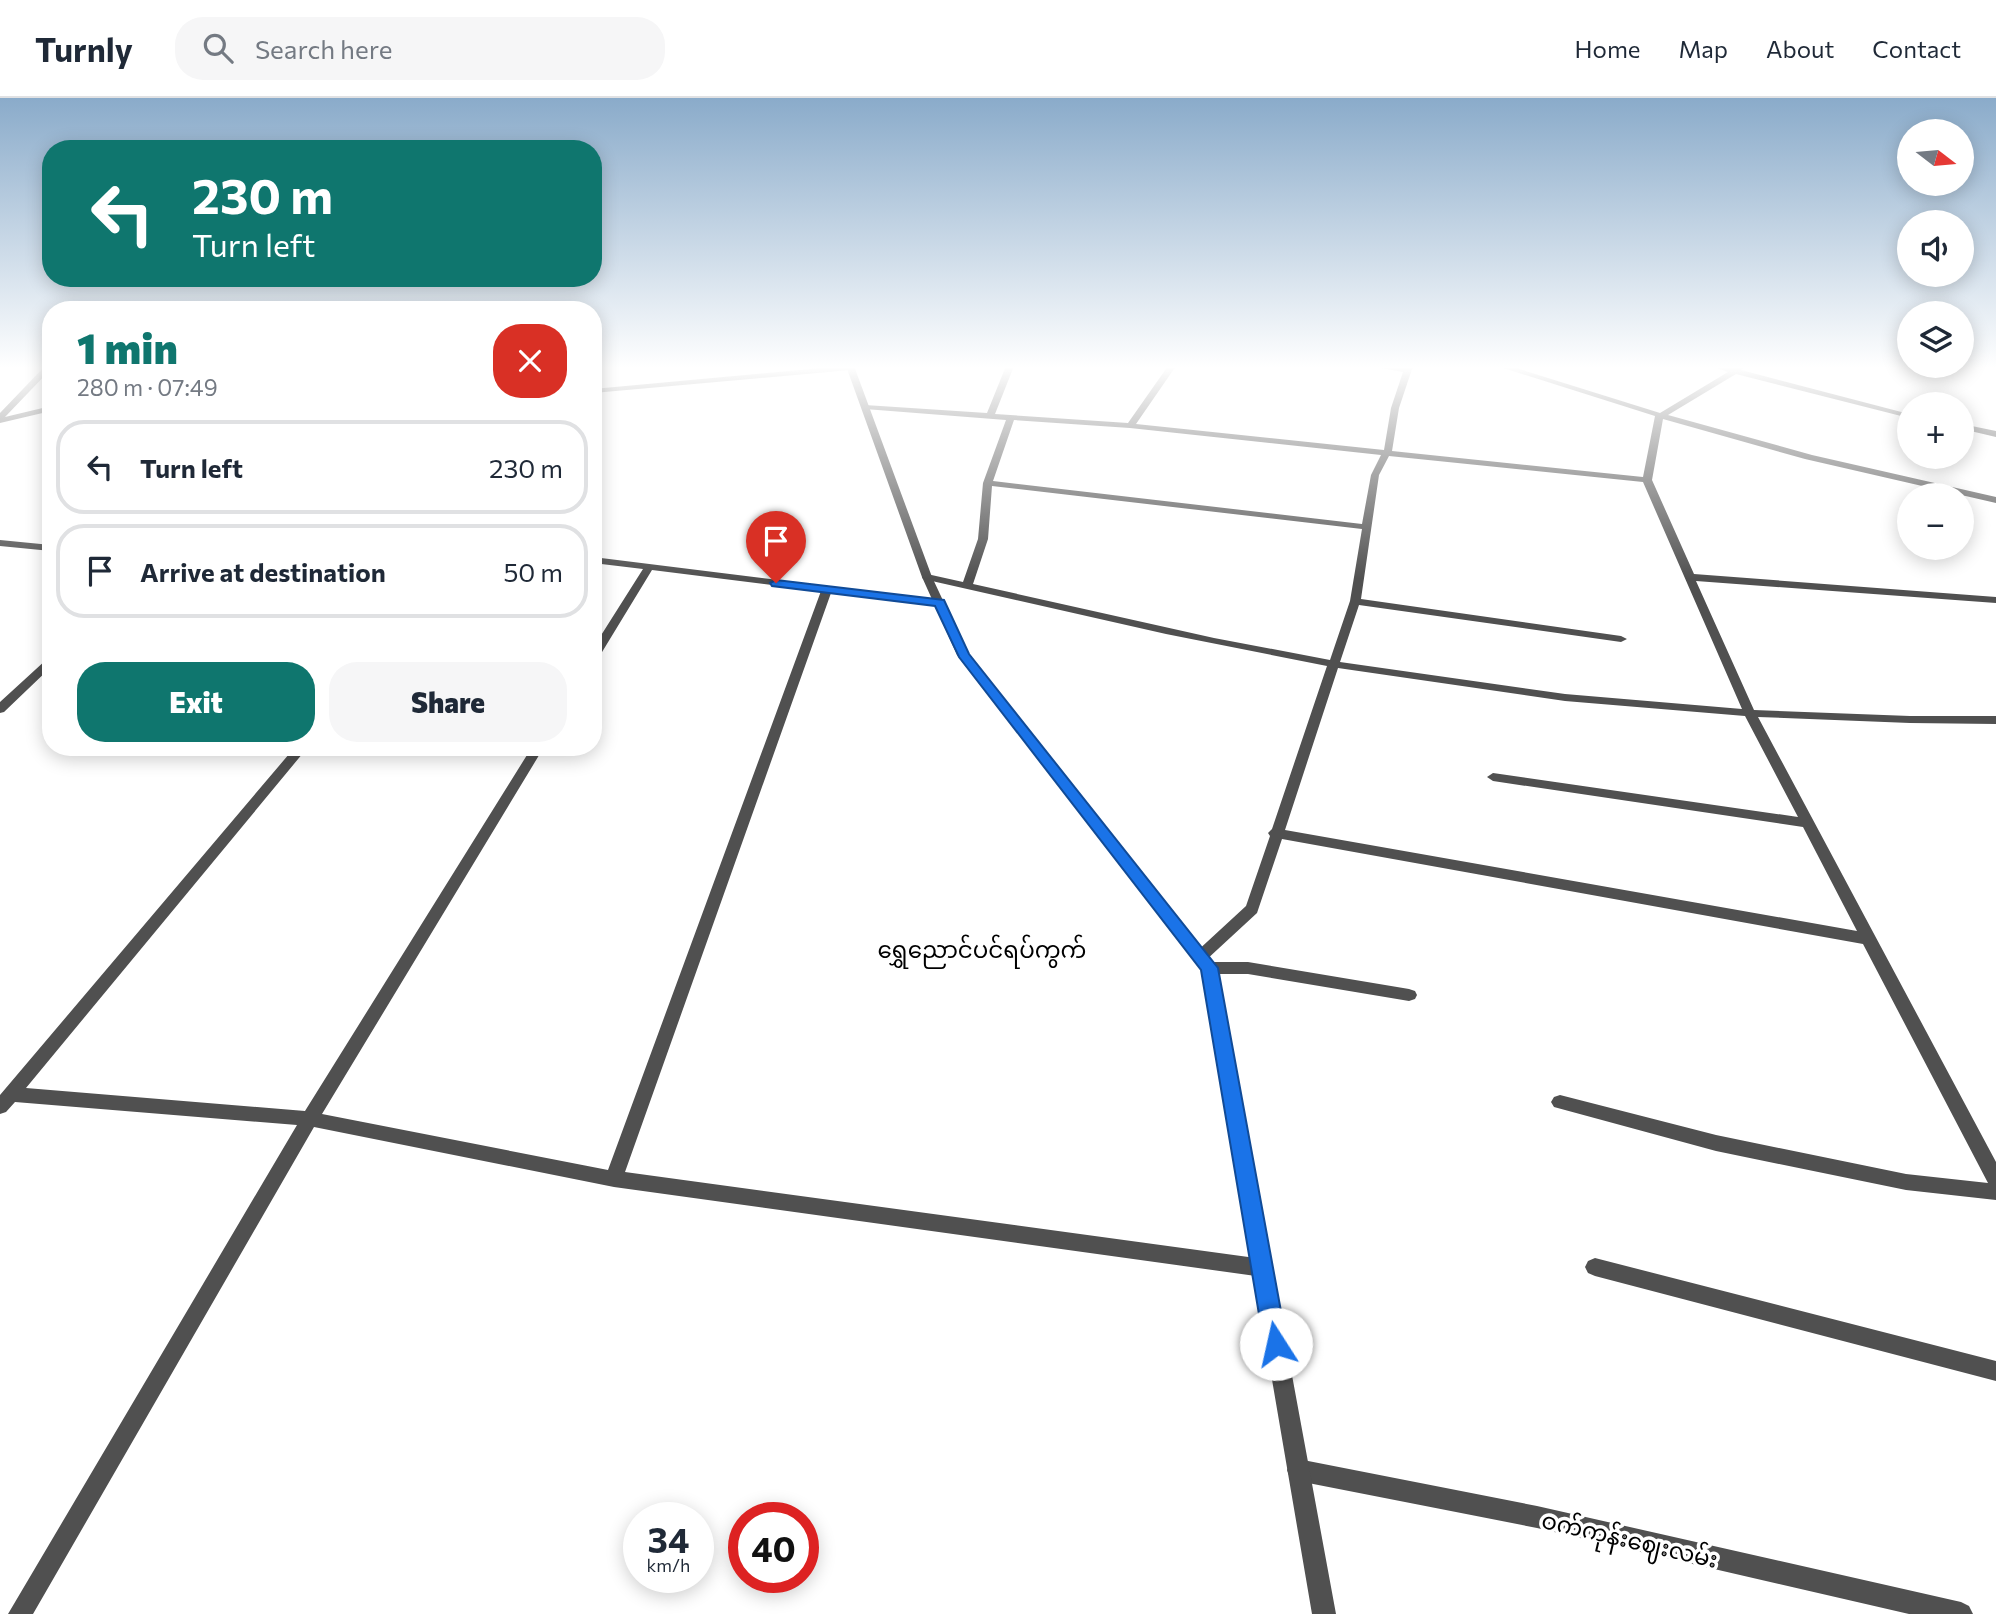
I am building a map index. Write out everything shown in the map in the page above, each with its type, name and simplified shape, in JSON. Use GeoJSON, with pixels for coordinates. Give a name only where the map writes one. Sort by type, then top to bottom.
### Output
{"type":"FeatureCollection","features":[{"type":"Feature","properties":{"kind":"street"},"geometry":{"type":"LineString","coordinates":[[876,437],[927,577],[963,654],[1205,962],[1263,1268],[1324,1614]]}},
{"type":"Feature","properties":{"kind":"street"},"geometry":{"type":"LineString","coordinates":[[967,586],[983,539],[988,483],[1003,437]]}},
{"type":"Feature","properties":{"kind":"street"},"geometry":{"type":"LineString","coordinates":[[1236,437],[1647,480]]}},
{"type":"Feature","properties":{"kind":"street"},"geometry":{"type":"LineString","coordinates":[[1205,962],[1252,909],[1275,833],[1355,601],[1375,475],[1387,452],[1390,437]]}},
{"type":"Feature","properties":{"kind":"street"},"geometry":{"type":"LineString","coordinates":[[1656,437],[1647,480],[1750,714],[1996,1180]]}},
{"type":"Feature","properties":{"kind":"street"},"geometry":{"type":"LineString","coordinates":[[1737,437],[1901,481],[1996,500]]}},
{"type":"Feature","properties":{"kind":"street"},"geometry":{"type":"LineString","coordinates":[[988,483],[1366,527]]}},
{"type":"Feature","properties":{"kind":"street"},"geometry":{"type":"LineString","coordinates":[[0,543],[42,547]]}},
{"type":"Feature","properties":{"kind":"street"},"geometry":{"type":"LineString","coordinates":[[602,561],[940,603]]}},
{"type":"Feature","properties":{"kind":"street"},"geometry":{"type":"LineString","coordinates":[[602,643],[649,567]]}},
{"type":"Feature","properties":{"kind":"street"},"geometry":{"type":"LineString","coordinates":[[927,577],[1332,663],[1511,690],[1750,714],[1927,721],[1996,720]]}},
{"type":"Feature","properties":{"kind":"street"},"geometry":{"type":"LineString","coordinates":[[1690,577],[1996,600]]}},
{"type":"Feature","properties":{"kind":"street"},"geometry":{"type":"LineString","coordinates":[[614,1179],[827,590]]}},
{"type":"Feature","properties":{"kind":"street"},"geometry":{"type":"LineString","coordinates":[[1355,601],[1621,639]]}},
{"type":"Feature","properties":{"kind":"street"},"geometry":{"type":"LineString","coordinates":[[0,709],[42,670]]}},
{"type":"Feature","properties":{"kind":"street"},"geometry":{"type":"LineString","coordinates":[[5,1100],[294,756]]}},
{"type":"Feature","properties":{"kind":"street"},"geometry":{"type":"LineString","coordinates":[[20,1614],[310,1119],[532,756]]}},
{"type":"Feature","properties":{"kind":"street"},"geometry":{"type":"LineString","coordinates":[[1493,777],[1808,823]]}},
{"type":"Feature","properties":{"kind":"street"},"geometry":{"type":"LineString","coordinates":[[1275,833],[1869,939]]}},
{"type":"Feature","properties":{"kind":"street"},"geometry":{"type":"LineString","coordinates":[[1205,962],[1409,995]]}},
{"type":"Feature","properties":{"kind":"street"},"geometry":{"type":"LineString","coordinates":[[5,1100],[310,1119],[614,1179],[1263,1268]]}},
{"type":"Feature","properties":{"kind":"street"},"geometry":{"type":"LineString","coordinates":[[1560,1102],[1716,1143],[1906,1182],[1996,1192]]}},
{"type":"Feature","properties":{"kind":"street"},"geometry":{"type":"LineString","coordinates":[[1595,1267],[1996,1371]]}},
{"type":"Feature","properties":{"kind":"street","name":"ဝက်ကုန်းဈေးလမ်း"},"geometry":{"type":"LineString","coordinates":[[1298,1470],[1536,1517],[1961,1614]]}},
{"type":"Feature","properties":{"kind":"district","name":"ရွှေညောင်ပင်ရပ်ကွက်"},"geometry":{"type":"Point","coordinates":[982,949]}},
{"type":"Feature","properties":{"kind":"route"},"geometry":{"type":"LineString","coordinates":[[776,583],[940,603],[963,654],[1209,968],[1276,1344]]}}]}
